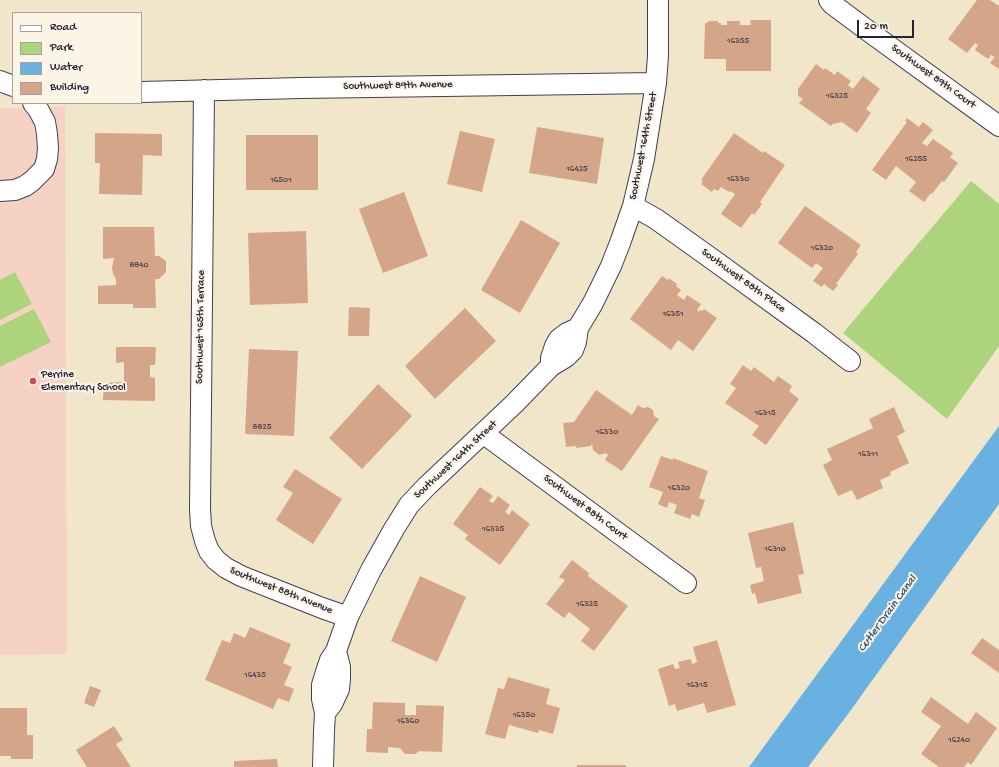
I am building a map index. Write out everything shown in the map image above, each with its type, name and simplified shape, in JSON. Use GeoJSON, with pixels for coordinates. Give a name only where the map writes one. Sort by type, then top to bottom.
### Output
{"type":"FeatureCollection","features":[{"type":"Feature","properties":{"kind":"street","name":"Southwest 164th Street"},"geometry":{"type":"LineString","coordinates":[[323,767],[325,713],[336,697],[339,688],[340,667],[336,651],[348,617],[394,528],[409,504],[484,434],[551,366],[551,358],[555,346],[567,333],[578,328],[593,303],[611,266],[633,206],[644,159],[656,83],[658,56],[658,0]]}},
{"type":"Feature","properties":{"kind":"street","name":"Southwest 89th Court"},"geometry":{"type":"LineString","coordinates":[[829,0],[848,16],[999,126]]}},
{"type":"Feature","properties":{"kind":"street"},"geometry":{"type":"LineString","coordinates":[[0,81],[12,86]]}},
{"type":"Feature","properties":{"kind":"street","name":"Southwest 89th Avenue"},"geometry":{"type":"LineString","coordinates":[[142,92],[656,83]]}},
{"type":"Feature","properties":{"kind":"street","name":"Southwest 165th Terrace"},"geometry":{"type":"LineString","coordinates":[[204,90],[200,509],[201,526],[205,541],[216,560]]}},
{"type":"Feature","properties":{"kind":"street"},"geometry":{"type":"LineString","coordinates":[[0,191],[15,190],[25,186],[44,169],[48,148],[47,134],[45,122],[34,104]]}},
{"type":"Feature","properties":{"kind":"street","name":"Southwest 88th Place"},"geometry":{"type":"LineString","coordinates":[[633,206],[656,219],[850,361]]}},
{"type":"Feature","properties":{"kind":"street","name":"Southwest 88th Court"},"geometry":{"type":"LineString","coordinates":[[484,434],[686,583]]}},
{"type":"Feature","properties":{"kind":"street","name":"Southwest 88th Avenue"},"geometry":{"type":"LineString","coordinates":[[216,560],[226,568],[241,576],[348,617]]}},
{"type":"Feature","properties":{"kind":"shaded area","name":"Perrine Elementary School"},"geometry":{"type":"Polygon","coordinates":[[[65,106],[67,654],[0,655],[0,108],[65,106]]]}},
{"type":"Feature","properties":{"kind":"green space"},"geometry":{"type":"Polygon","coordinates":[[[971,181],[999,204],[999,346],[947,419],[843,333],[971,181]]]}},
{"type":"Feature","properties":{"kind":"green space"},"geometry":{"type":"Polygon","coordinates":[[[15,272],[32,304],[0,320],[0,280],[15,272]]]}},
{"type":"Feature","properties":{"kind":"green space"},"geometry":{"type":"Polygon","coordinates":[[[34,309],[51,342],[0,367],[0,326],[34,309]]]}},
{"type":"Feature","properties":{"kind":"water","name":"Cutler Drain Canal"},"geometry":{"type":"Polygon","coordinates":[[[999,426],[999,504],[848,714],[808,767],[749,767],[999,426]]]}},
{"type":"Feature","properties":{"kind":"building"},"geometry":{"type":"Polygon","coordinates":[[[977,0],[990,0],[999,6],[999,69],[990,63],[995,57],[991,55],[988,59],[975,50],[978,45],[975,43],[967,53],[948,39],[977,0]]]}},
{"type":"Feature","properties":{"kind":"building"},"geometry":{"type":"Polygon","coordinates":[[[750,20],[771,20],[771,71],[726,71],[726,59],[704,59],[705,23],[708,23],[708,21],[718,21],[721,25],[727,25],[727,21],[740,21],[740,25],[751,25],[750,20]]]}},
{"type":"Feature","properties":{"kind":"building"},"geometry":{"type":"Polygon","coordinates":[[[816,64],[835,75],[837,71],[851,81],[848,85],[853,89],[863,76],[880,89],[866,109],[871,113],[857,133],[842,122],[831,126],[799,103],[803,99],[798,96],[798,89],[816,64]]]}},
{"type":"Feature","properties":{"kind":"building"},"geometry":{"type":"Polygon","coordinates":[[[907,118],[919,127],[923,122],[933,130],[922,143],[927,146],[933,139],[953,153],[950,157],[958,163],[944,182],[942,181],[924,202],[909,191],[916,182],[896,166],[886,180],[872,170],[907,122],[905,121],[907,118]]]}},
{"type":"Feature","properties":{"kind":"building"},"geometry":{"type":"Polygon","coordinates":[[[537,127],[604,138],[597,184],[529,173],[537,127]]]}},
{"type":"Feature","properties":{"kind":"building"},"geometry":{"type":"Polygon","coordinates":[[[460,131],[495,139],[482,192],[447,184],[460,131]]]}},
{"type":"Feature","properties":{"kind":"building"},"geometry":{"type":"Polygon","coordinates":[[[95,133],[162,134],[162,156],[143,155],[142,195],[99,194],[100,163],[95,163],[95,133]]]}},
{"type":"Feature","properties":{"kind":"building"},"geometry":{"type":"Polygon","coordinates":[[[734,133],[763,153],[764,151],[785,165],[760,202],[762,204],[754,215],[752,213],[741,228],[721,214],[735,194],[721,187],[718,191],[714,189],[712,192],[701,184],[703,181],[701,180],[734,133]]]}},
{"type":"Feature","properties":{"kind":"building"},"geometry":{"type":"Polygon","coordinates":[[[246,135],[318,135],[318,190],[246,190],[246,135]]]}},
{"type":"Feature","properties":{"kind":"building"},"geometry":{"type":"Polygon","coordinates":[[[404,192],[428,256],[383,273],[359,209],[404,192]]]}},
{"type":"Feature","properties":{"kind":"building"},"geometry":{"type":"Polygon","coordinates":[[[805,206],[861,245],[856,252],[858,254],[836,284],[838,285],[833,291],[824,284],[822,287],[813,281],[823,268],[816,263],[812,268],[778,243],[805,206]]]}},
{"type":"Feature","properties":{"kind":"building"},"geometry":{"type":"Polygon","coordinates":[[[521,220],[560,243],[520,313],[481,290],[521,220]]]}},
{"type":"Feature","properties":{"kind":"building"},"geometry":{"type":"Polygon","coordinates":[[[103,227],[154,227],[155,256],[159,256],[166,261],[166,272],[159,279],[155,279],[156,308],[133,308],[133,304],[98,304],[98,286],[116,285],[116,279],[112,268],[114,258],[103,259],[103,227]]]}},
{"type":"Feature","properties":{"kind":"building"},"geometry":{"type":"Polygon","coordinates":[[[306,231],[308,303],[250,305],[248,233],[306,231]]]}},
{"type":"Feature","properties":{"kind":"building"},"geometry":{"type":"Polygon","coordinates":[[[662,276],[668,280],[669,278],[677,284],[676,286],[681,290],[677,295],[684,300],[687,295],[701,304],[697,310],[699,312],[700,310],[702,311],[704,309],[717,318],[693,351],[678,340],[671,350],[630,319],[662,276]]]}},
{"type":"Feature","properties":{"kind":"building"},"geometry":{"type":"Polygon","coordinates":[[[349,307],[370,308],[369,336],[348,336],[349,307]]]}},
{"type":"Feature","properties":{"kind":"building"},"geometry":{"type":"Polygon","coordinates":[[[465,308],[496,341],[435,399],[405,366],[465,308]]]}},
{"type":"Feature","properties":{"kind":"building"},"geometry":{"type":"Polygon","coordinates":[[[116,347],[156,347],[155,365],[150,365],[150,377],[155,378],[155,401],[103,400],[104,383],[124,382],[124,362],[116,363],[116,347]]]}},
{"type":"Feature","properties":{"kind":"building"},"geometry":{"type":"Polygon","coordinates":[[[249,349],[298,351],[294,436],[245,434],[249,349]]]}},
{"type":"Feature","properties":{"kind":"building"},"geometry":{"type":"Polygon","coordinates":[[[743,365],[751,371],[754,367],[774,382],[778,376],[792,386],[789,391],[799,399],[766,445],[752,435],[759,426],[725,403],[736,388],[730,384],[743,365]]]}},
{"type":"Feature","properties":{"kind":"building"},"geometry":{"type":"Polygon","coordinates":[[[378,384],[412,416],[362,469],[329,438],[378,384]]]}},
{"type":"Feature","properties":{"kind":"building"},"geometry":{"type":"Polygon","coordinates":[[[596,390],[632,415],[638,405],[643,408],[648,407],[653,410],[654,416],[659,419],[622,471],[605,460],[608,455],[606,453],[599,455],[593,450],[592,443],[591,446],[576,448],[576,446],[566,447],[563,423],[574,422],[596,390]]]}},
{"type":"Feature","properties":{"kind":"building"},"geometry":{"type":"Polygon","coordinates":[[[894,407],[905,432],[897,436],[909,463],[890,472],[891,475],[880,480],[883,488],[857,500],[852,490],[838,496],[823,465],[832,460],[827,449],[873,428],[869,419],[894,407]]]}},
{"type":"Feature","properties":{"kind":"building"},"geometry":{"type":"Polygon","coordinates":[[[661,456],[673,460],[673,458],[708,471],[699,498],[705,500],[699,517],[692,514],[690,519],[674,513],[677,505],[669,502],[667,508],[658,504],[663,492],[649,487],[661,456]]]}},
{"type":"Feature","properties":{"kind":"building"},"geometry":{"type":"Polygon","coordinates":[[[295,469],[342,499],[313,544],[276,520],[293,493],[283,487],[295,469]]]}},
{"type":"Feature","properties":{"kind":"building"},"geometry":{"type":"Polygon","coordinates":[[[480,487],[493,496],[489,501],[493,503],[498,496],[510,505],[505,512],[509,515],[512,510],[530,524],[500,565],[465,539],[468,535],[453,524],[480,487]]]}},
{"type":"Feature","properties":{"kind":"building"},"geometry":{"type":"Polygon","coordinates":[[[793,522],[804,574],[798,575],[802,593],[758,604],[755,593],[752,594],[750,585],[764,581],[761,567],[756,568],[748,533],[793,522]]]}},
{"type":"Feature","properties":{"kind":"building"},"geometry":{"type":"Polygon","coordinates":[[[572,560],[589,573],[588,576],[628,606],[594,651],[581,641],[590,629],[569,612],[564,618],[546,604],[565,580],[559,577],[572,560]]]}},
{"type":"Feature","properties":{"kind":"building"},"geometry":{"type":"Polygon","coordinates":[[[420,576],[466,597],[437,662],[391,641],[420,576]]]}},
{"type":"Feature","properties":{"kind":"building"},"geometry":{"type":"Polygon","coordinates":[[[250,627],[291,644],[283,663],[292,667],[284,685],[294,689],[289,702],[278,698],[273,709],[205,680],[222,640],[230,643],[234,633],[245,638],[250,627]]]}},
{"type":"Feature","properties":{"kind":"building"},"geometry":{"type":"Polygon","coordinates":[[[982,638],[999,650],[999,673],[971,653],[982,638]]]}},
{"type":"Feature","properties":{"kind":"building"},"geometry":{"type":"Polygon","coordinates":[[[717,640],[736,705],[707,713],[704,703],[677,711],[675,704],[669,706],[658,669],[673,664],[675,669],[680,668],[678,662],[691,659],[692,664],[697,662],[693,647],[717,640]]]}},
{"type":"Feature","properties":{"kind":"building"},"geometry":{"type":"Polygon","coordinates":[[[508,677],[550,689],[546,704],[560,708],[553,734],[539,730],[538,733],[509,725],[505,739],[485,734],[498,688],[504,689],[508,677]]]}},
{"type":"Feature","properties":{"kind":"building"},"geometry":{"type":"Polygon","coordinates":[[[90,686],[101,690],[94,707],[84,703],[90,686]]]}},
{"type":"Feature","properties":{"kind":"building"},"geometry":{"type":"Polygon","coordinates":[[[931,697],[968,724],[976,712],[997,728],[971,765],[968,762],[964,767],[939,767],[921,754],[941,726],[921,712],[931,697]]]}},
{"type":"Feature","properties":{"kind":"building"},"geometry":{"type":"Polygon","coordinates":[[[373,702],[405,703],[405,715],[416,715],[416,705],[444,706],[442,752],[419,751],[415,754],[405,754],[400,748],[388,747],[388,753],[366,752],[367,729],[372,729],[373,702]]]}},
{"type":"Feature","properties":{"kind":"building"},"geometry":{"type":"Polygon","coordinates":[[[0,708],[27,708],[27,735],[33,735],[33,759],[11,759],[11,756],[0,756],[0,708]]]}},
{"type":"Feature","properties":{"kind":"building"},"geometry":{"type":"Polygon","coordinates":[[[114,726],[123,740],[116,744],[131,767],[87,767],[76,750],[114,726]]]}},
{"type":"Feature","properties":{"kind":"building"},"geometry":{"type":"Polygon","coordinates":[[[277,759],[278,767],[234,767],[234,761],[277,759]]]}},
{"type":"Feature","properties":{"kind":"building"},"geometry":{"type":"Polygon","coordinates":[[[577,765],[626,765],[626,767],[577,767],[577,765]]]}},
{"type":"Feature","properties":{"kind":"place","name":"Perrine Elementary School"},"geometry":{"type":"Point","coordinates":[33,381]}}]}
